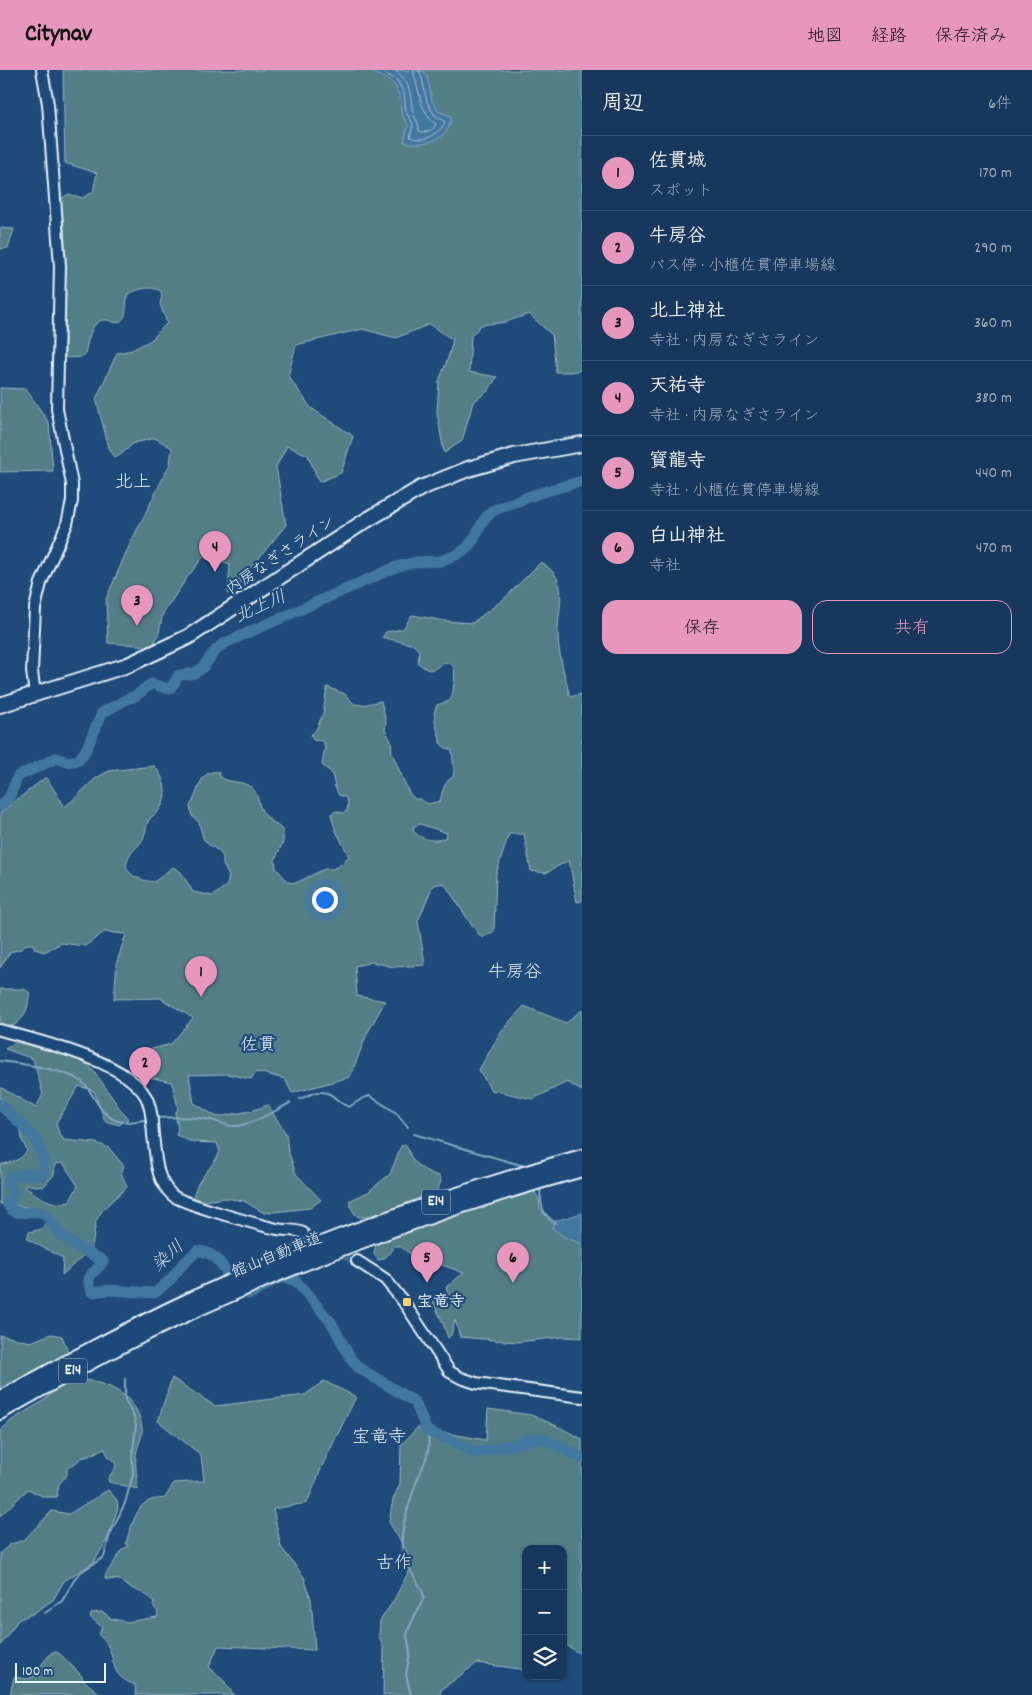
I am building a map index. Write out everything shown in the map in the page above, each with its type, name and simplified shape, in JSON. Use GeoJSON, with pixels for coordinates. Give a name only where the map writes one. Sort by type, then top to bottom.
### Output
{"type":"FeatureCollection","features":[{"type":"Feature","properties":{"kind":"highway","name":"内房なぎさライン"},"geometry":{"type":"LineString","coordinates":[[0,706],[128,665],[188,637],[362,523],[421,488],[468,469],[514,456],[582,444]]}},
{"type":"Feature","properties":{"kind":"highway","name":"館山自動車道"},"geometry":{"type":"LineString","coordinates":[[0,1399],[146,1328],[295,1260],[418,1208],[511,1177],[582,1157]]}},
{"type":"Feature","properties":{"kind":"highway","name":"館山自動車道"},"geometry":{"type":"LineString","coordinates":[[295,1260],[526,1185],[582,1169]]}},
{"type":"Feature","properties":{"kind":"highway","name":"館山自動車道"},"geometry":{"type":"LineString","coordinates":[[0,1412],[146,1328]]}},
{"type":"Feature","properties":{"kind":"main road"},"geometry":{"type":"LineString","coordinates":[[35,695],[32,671],[35,608],[41,583],[67,524],[72,501],[72,484],[57,409],[60,266],[48,104],[42,70]]}},
{"type":"Feature","properties":{"kind":"main road"},"geometry":{"type":"LineString","coordinates":[[0,1030],[71,1050],[125,1076],[136,1085],[146,1097],[150,1111],[157,1169],[161,1182],[173,1196],[191,1204],[278,1229],[303,1233]]}},
{"type":"Feature","properties":{"kind":"main road"},"geometry":{"type":"LineString","coordinates":[[357,1261],[384,1279],[403,1301],[450,1372],[460,1378],[476,1383],[582,1396]]}},
{"type":"Feature","properties":{"kind":"green space"},"geometry":{"type":"Polygon","coordinates":[[[63,70],[582,70],[582,370],[556,372],[552,335],[529,314],[506,322],[481,325],[471,336],[469,372],[497,377],[488,391],[473,402],[462,441],[444,453],[437,413],[439,381],[453,340],[430,324],[396,338],[362,329],[296,345],[288,376],[311,408],[353,436],[341,473],[319,482],[308,455],[287,446],[276,467],[286,525],[250,569],[237,589],[228,594],[230,564],[204,556],[163,613],[159,633],[153,646],[108,643],[106,599],[130,544],[170,464],[172,448],[155,438],[134,443],[119,456],[114,457],[109,448],[96,399],[117,353],[132,350],[151,340],[167,323],[160,304],[161,291],[152,288],[140,289],[128,294],[126,312],[120,321],[116,323],[102,320],[97,323],[90,334],[85,354],[80,357],[67,358],[65,356],[65,246],[64,223],[59,200],[69,194],[82,198],[93,192],[97,173],[65,163],[63,70]]]}},
{"type":"Feature","properties":{"kind":"green space"},"geometry":{"type":"Polygon","coordinates":[[[0,228],[14,229],[8,248],[0,249],[0,228]]]}},
{"type":"Feature","properties":{"kind":"green space"},"geometry":{"type":"Polygon","coordinates":[[[0,388],[26,389],[49,423],[53,471],[0,472],[0,388]]]}},
{"type":"Feature","properties":{"kind":"green space"},"geometry":{"type":"Polygon","coordinates":[[[541,562],[551,569],[557,577],[560,586],[558,643],[561,658],[570,697],[582,694],[582,901],[577,902],[569,860],[546,873],[531,871],[524,834],[509,834],[496,874],[494,931],[482,938],[444,883],[433,885],[418,921],[425,965],[394,967],[372,962],[355,966],[357,996],[385,1001],[367,1034],[350,1077],[292,1093],[285,1079],[257,1072],[251,1079],[228,1074],[189,1075],[194,1103],[217,1117],[251,1111],[268,1105],[286,1134],[288,1150],[296,1174],[321,1200],[310,1208],[264,1213],[244,1201],[225,1198],[204,1201],[193,1197],[201,1179],[220,1152],[217,1143],[192,1142],[176,1135],[178,1128],[175,1114],[178,1108],[172,1082],[139,1075],[137,1060],[141,1052],[171,1044],[193,1018],[160,998],[114,999],[117,962],[126,934],[104,932],[85,946],[61,943],[44,952],[35,949],[33,944],[27,944],[21,949],[10,952],[0,968],[0,813],[46,777],[65,807],[96,778],[109,771],[154,766],[163,781],[165,792],[163,804],[149,820],[143,840],[128,858],[128,870],[135,877],[154,882],[173,867],[181,872],[193,892],[213,896],[227,885],[229,876],[219,851],[208,844],[203,838],[199,822],[192,816],[190,806],[203,778],[212,772],[219,772],[219,776],[227,780],[252,788],[257,795],[263,812],[283,831],[283,842],[275,860],[276,868],[288,882],[296,883],[325,869],[332,869],[339,866],[349,856],[335,829],[331,814],[336,811],[343,813],[347,811],[348,802],[345,797],[339,795],[332,773],[322,765],[325,747],[323,741],[313,740],[311,735],[316,730],[323,714],[327,687],[345,694],[354,704],[362,705],[381,701],[386,722],[385,730],[391,741],[392,753],[409,793],[415,799],[420,799],[428,804],[440,801],[444,788],[453,777],[454,771],[452,750],[440,743],[434,713],[437,705],[451,699],[455,674],[454,668],[444,662],[434,669],[428,670],[418,663],[419,651],[414,645],[382,637],[386,632],[403,629],[412,615],[445,621],[472,623],[504,599],[541,562]],[[420,824],[414,826],[413,831],[424,838],[433,840],[446,837],[447,833],[420,824]]]}},
{"type":"Feature","properties":{"kind":"green space"},"geometry":{"type":"Polygon","coordinates":[[[0,989],[24,989],[30,993],[28,1006],[23,1016],[17,1023],[4,1028],[0,1027],[0,989]]]}},
{"type":"Feature","properties":{"kind":"green space"},"geometry":{"type":"Polygon","coordinates":[[[524,1006],[566,1023],[582,1010],[582,1091],[567,1082],[533,1099],[491,1090],[479,1070],[502,1030],[524,1006]]]}},
{"type":"Feature","properties":{"kind":"green space"},"geometry":{"type":"Polygon","coordinates":[[[15,1042],[67,1055],[85,1063],[96,1074],[128,1119],[119,1125],[105,1121],[94,1091],[79,1086],[56,1123],[59,1133],[64,1140],[96,1143],[109,1148],[124,1166],[121,1173],[127,1187],[103,1209],[96,1221],[92,1248],[62,1275],[63,1258],[27,1239],[29,1232],[42,1229],[51,1214],[45,1209],[0,1204],[0,1165],[18,1159],[27,1151],[22,1140],[19,1115],[0,1110],[0,1087],[36,1108],[43,1094],[33,1059],[5,1049],[15,1042]],[[63,1163],[55,1164],[54,1175],[43,1187],[24,1186],[45,1200],[63,1203],[69,1202],[78,1186],[63,1163]]]}},
{"type":"Feature","properties":{"kind":"green space"},"geometry":{"type":"Polygon","coordinates":[[[406,1145],[411,1157],[419,1167],[439,1176],[441,1181],[438,1188],[422,1197],[384,1211],[364,1217],[357,1216],[352,1210],[349,1201],[368,1192],[390,1174],[401,1146],[406,1145]]]}},
{"type":"Feature","properties":{"kind":"green space"},"geometry":{"type":"Polygon","coordinates":[[[533,1189],[539,1199],[540,1208],[549,1220],[559,1229],[582,1240],[582,1338],[563,1337],[517,1342],[460,1337],[455,1320],[451,1335],[448,1338],[433,1302],[446,1295],[450,1302],[446,1287],[464,1273],[409,1253],[400,1246],[394,1246],[388,1255],[381,1260],[378,1260],[374,1254],[376,1242],[533,1189]]]}},
{"type":"Feature","properties":{"kind":"green space"},"geometry":{"type":"Polygon","coordinates":[[[51,1334],[62,1336],[69,1354],[0,1389],[0,1335],[31,1342],[51,1334]]]}},
{"type":"Feature","properties":{"kind":"green space"},"geometry":{"type":"Polygon","coordinates":[[[172,1378],[215,1406],[305,1395],[324,1381],[356,1397],[323,1464],[307,1503],[273,1509],[281,1547],[304,1577],[311,1599],[315,1650],[218,1646],[209,1667],[224,1681],[234,1695],[136,1695],[135,1685],[117,1673],[106,1642],[99,1635],[102,1627],[90,1617],[92,1613],[101,1612],[109,1618],[127,1622],[157,1617],[158,1612],[153,1606],[154,1603],[147,1595],[124,1584],[120,1580],[105,1579],[106,1574],[122,1550],[128,1546],[126,1543],[131,1527],[136,1515],[145,1503],[165,1498],[174,1483],[204,1481],[201,1455],[158,1421],[172,1378]]]}},
{"type":"Feature","properties":{"kind":"green space"},"geometry":{"type":"Polygon","coordinates":[[[72,1379],[95,1382],[107,1386],[126,1397],[134,1406],[142,1428],[136,1459],[138,1489],[109,1482],[108,1478],[115,1469],[116,1464],[104,1448],[81,1458],[67,1468],[67,1475],[59,1484],[57,1497],[44,1497],[28,1489],[0,1516],[0,1431],[12,1420],[43,1401],[55,1390],[72,1379]]]}},
{"type":"Feature","properties":{"kind":"green space"},"geometry":{"type":"Polygon","coordinates":[[[488,1409],[531,1415],[582,1439],[582,1655],[567,1646],[567,1545],[522,1545],[522,1669],[477,1663],[441,1690],[440,1695],[383,1695],[384,1650],[379,1636],[380,1621],[394,1600],[409,1571],[406,1550],[389,1522],[393,1499],[400,1484],[401,1445],[417,1428],[486,1440],[488,1409]]]}},
{"type":"Feature","properties":{"kind":"green space"},"geometry":{"type":"Polygon","coordinates":[[[108,1490],[117,1500],[118,1508],[108,1538],[94,1562],[64,1581],[53,1600],[34,1613],[18,1620],[0,1646],[0,1553],[11,1544],[24,1540],[52,1511],[69,1514],[108,1490]]]}},
{"type":"Feature","properties":{"kind":"green space"},"geometry":{"type":"Polygon","coordinates":[[[52,1652],[60,1654],[99,1695],[10,1695],[14,1677],[28,1679],[34,1676],[52,1652]]]}},
{"type":"Feature","properties":{"kind":"water"},"geometry":{"type":"Polygon","coordinates":[[[370,70],[423,71],[427,75],[432,100],[438,111],[451,116],[450,124],[446,131],[435,140],[428,142],[404,142],[408,125],[401,113],[401,100],[395,86],[387,79],[370,70]]]}},
{"type":"Feature","properties":{"kind":"water"},"geometry":{"type":"Polygon","coordinates":[[[582,1213],[582,1244],[564,1237],[552,1228],[555,1221],[582,1213]]]}},
{"type":"Feature","properties":{"kind":"waterway","name":"北上川"},"geometry":{"type":"LineString","coordinates":[[0,806],[9,798],[18,776],[56,758],[68,762],[79,760],[86,750],[102,713],[132,698],[146,687],[152,684],[171,688],[179,675],[189,674],[202,669],[218,648],[225,643],[396,567],[416,562],[441,561],[456,555],[466,549],[474,539],[484,520],[492,511],[536,494],[582,481]]}},
{"type":"Feature","properties":{"kind":"waterway"},"geometry":{"type":"LineString","coordinates":[[0,1061],[49,1069],[76,1078],[86,1086],[99,1107],[110,1118],[123,1122],[149,1119]]}},
{"type":"Feature","properties":{"kind":"waterway"},"geometry":{"type":"LineString","coordinates":[[300,1099],[314,1093],[323,1092],[349,1107],[370,1096],[395,1112],[408,1127]]}},
{"type":"Feature","properties":{"kind":"waterway"},"geometry":{"type":"LineString","coordinates":[[156,1118],[194,1117],[236,1126],[257,1120],[290,1103]]}},
{"type":"Feature","properties":{"kind":"waterway","name":"染川"},"geometry":{"type":"LineString","coordinates":[[0,1105],[32,1136],[42,1154],[44,1164],[42,1175],[27,1174],[10,1177],[9,1185],[13,1192],[8,1205],[15,1212],[39,1212],[44,1214],[66,1239],[102,1260],[103,1262],[89,1278],[92,1292],[108,1290],[155,1293],[197,1251],[205,1252],[217,1259],[239,1289],[248,1294],[255,1292],[280,1277],[295,1280],[331,1322],[351,1359],[359,1368],[415,1402],[427,1431],[462,1445],[476,1453],[535,1438],[544,1439],[582,1458]]}},
{"type":"Feature","properties":{"kind":"waterway"},"geometry":{"type":"LineString","coordinates":[[414,1134],[524,1166]]}},
{"type":"Feature","properties":{"kind":"waterway"},"geometry":{"type":"LineString","coordinates":[[540,1187],[542,1208],[547,1216],[556,1223]]}},
{"type":"Feature","properties":{"kind":"waterway"},"geometry":{"type":"LineString","coordinates":[[45,1613],[62,1601],[81,1572],[104,1557],[109,1537],[125,1503],[133,1475],[132,1459],[136,1425],[125,1400],[125,1379]]}},
{"type":"Feature","properties":{"kind":"waterway"},"geometry":{"type":"LineString","coordinates":[[411,1695],[406,1675],[410,1653],[407,1635],[424,1597],[403,1556],[402,1542],[408,1509],[428,1453],[427,1431]]}},
{"type":"Feature","properties":{"kind":"tunnel"},"geometry":{"type":"LineString","coordinates":[[303,1233],[357,1261]]}},
{"type":"Feature","properties":{"kind":"place","name":"天祐寺"},"geometry":{"type":"Point","coordinates":[215,572]}},
{"type":"Feature","properties":{"kind":"place","name":"北上神社"},"geometry":{"type":"Point","coordinates":[137,626]}},
{"type":"Feature","properties":{"kind":"place","name":"佐貫城"},"geometry":{"type":"Point","coordinates":[201,997]}},
{"type":"Feature","properties":{"kind":"place","name":"牛房谷"},"geometry":{"type":"Point","coordinates":[145,1088]}},
{"type":"Feature","properties":{"kind":"place","name":"寳龍寺"},"geometry":{"type":"Point","coordinates":[427,1283]}},
{"type":"Feature","properties":{"kind":"place","name":"白山神社"},"geometry":{"type":"Point","coordinates":[513,1283]}},
{"type":"Feature","properties":{"kind":"place","name":"宝竜寺"},"geometry":{"type":"Point","coordinates":[407,1302]}},
{"type":"Feature","properties":{"kind":"district","name":"北上"},"geometry":{"type":"Point","coordinates":[133,483]}},
{"type":"Feature","properties":{"kind":"district","name":"牛房谷"},"geometry":{"type":"Point","coordinates":[515,973]}},
{"type":"Feature","properties":{"kind":"district","name":"佐貫"},"geometry":{"type":"Point","coordinates":[258,1046]}},
{"type":"Feature","properties":{"kind":"district","name":"宝竜寺"},"geometry":{"type":"Point","coordinates":[379,1438]}},
{"type":"Feature","properties":{"kind":"district","name":"古作"},"geometry":{"type":"Point","coordinates":[394,1564]}}]}
